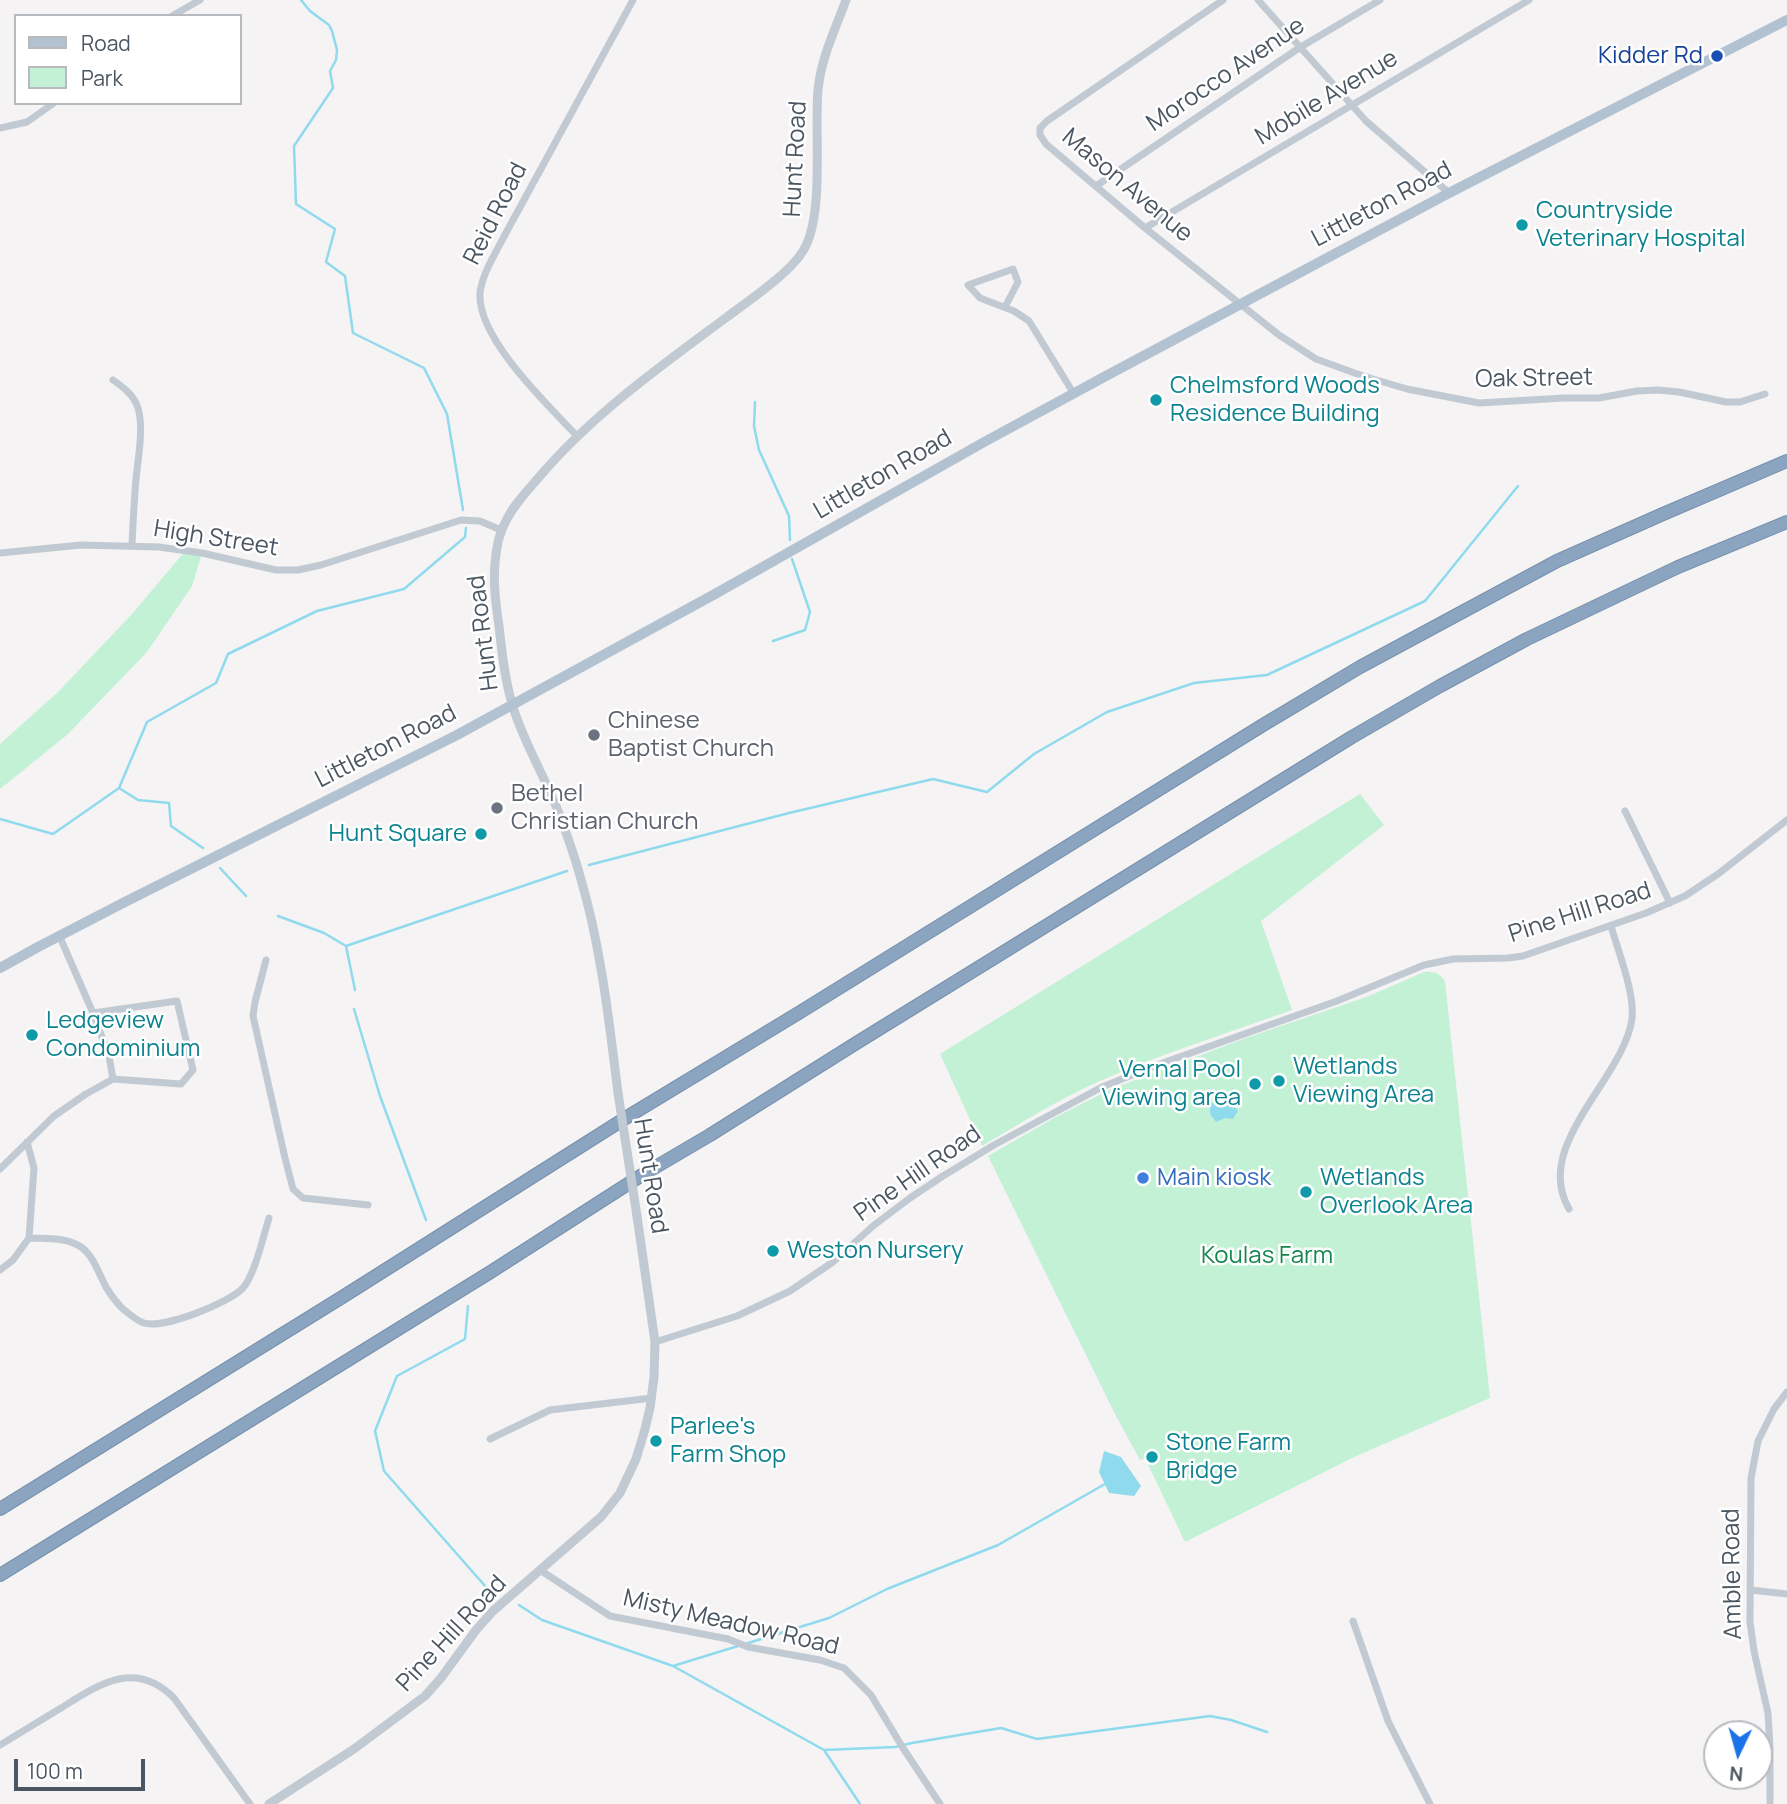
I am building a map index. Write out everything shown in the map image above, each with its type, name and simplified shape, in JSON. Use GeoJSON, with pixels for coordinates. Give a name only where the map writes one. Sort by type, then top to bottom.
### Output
{"type":"FeatureCollection","features":[{"type":"Feature","properties":{"kind":"highway"},"geometry":{"type":"LineString","coordinates":[[0,1509],[632,1114],[1263,724],[1360,667],[1557,561],[1787,461]]}},
{"type":"Feature","properties":{"kind":"highway"},"geometry":{"type":"LineString","coordinates":[[0,1575],[489,1273],[642,1175],[1440,685],[1527,639],[1678,567],[1787,522]]}},
{"type":"Feature","properties":{"kind":"main road","name":"Littleton Road"},"geometry":{"type":"LineString","coordinates":[[0,968],[59,935],[457,735],[716,594],[986,441],[1240,304],[1449,193],[1787,20]]}},
{"type":"Feature","properties":{"kind":"street"},"geometry":{"type":"LineString","coordinates":[[176,14],[200,0]]}},
{"type":"Feature","properties":{"kind":"street","name":"Reid Road"},"geometry":{"type":"LineString","coordinates":[[577,436],[525,379],[498,344],[485,319],[480,295],[484,276],[501,242],[633,0]]}},
{"type":"Feature","properties":{"kind":"street","name":"Hunt Road"},"geometry":{"type":"LineString","coordinates":[[655,1342],[599,959],[580,875],[558,810],[522,732],[513,705],[495,596],[495,565],[505,521],[517,502],[577,436],[621,398],[761,291],[804,250],[813,226],[816,193],[818,86],[824,56],[846,0]]}},
{"type":"Feature","properties":{"kind":"street","name":"Mason Avenue"},"geometry":{"type":"LineString","coordinates":[[1223,0],[1047,121],[1040,128],[1040,135],[1145,228],[1240,304]]}},
{"type":"Feature","properties":{"kind":"street"},"geometry":{"type":"LineString","coordinates":[[1258,0],[1351,106],[1449,193]]}},
{"type":"Feature","properties":{"kind":"street","name":"Morocco Avenue"},"geometry":{"type":"LineString","coordinates":[[1096,186],[1299,48],[1380,0]]}},
{"type":"Feature","properties":{"kind":"street","name":"Mobile Avenue"},"geometry":{"type":"LineString","coordinates":[[1145,228],[1529,0]]}},
{"type":"Feature","properties":{"kind":"street"},"geometry":{"type":"LineString","coordinates":[[0,128],[27,122],[51,105]]}},
{"type":"Feature","properties":{"kind":"street"},"geometry":{"type":"LineString","coordinates":[[1005,307],[1018,282],[1013,269],[968,285],[980,298],[1014,311],[1029,321],[1074,394]]}},
{"type":"Feature","properties":{"kind":"street","name":"Oak Street"},"geometry":{"type":"LineString","coordinates":[[1240,304],[1279,335],[1316,359],[1407,389],[1479,403],[1599,398],[1637,390],[1679,392],[1726,402],[1740,402],[1765,394]]}},
{"type":"Feature","properties":{"kind":"street"},"geometry":{"type":"LineString","coordinates":[[113,380],[133,397],[139,416],[132,545]]}},
{"type":"Feature","properties":{"kind":"street","name":"High Street"},"geometry":{"type":"LineString","coordinates":[[0,553],[81,545],[132,545],[186,550],[288,570],[321,565],[461,520],[480,521],[502,530]]}},
{"type":"Feature","properties":{"kind":"street"},"geometry":{"type":"LineString","coordinates":[[1625,811],[1670,903]]}},
{"type":"Feature","properties":{"kind":"street","name":"Pine Hill Road"},"geometry":{"type":"LineString","coordinates":[[269,1804],[354,1749],[425,1696],[484,1620],[596,1522],[615,1502],[639,1449],[652,1398],[655,1342],[737,1316],[790,1291],[833,1262],[873,1226],[943,1176],[994,1144],[1090,1092],[1337,1001],[1424,965],[1453,959],[1523,956],[1670,903],[1709,881],[1787,820]]}},
{"type":"Feature","properties":{"kind":"street"},"geometry":{"type":"LineString","coordinates":[[1569,1209],[1560,1182],[1565,1153],[1578,1123],[1622,1048],[1632,1020],[1631,998],[1611,926]]}},
{"type":"Feature","properties":{"kind":"street"},"geometry":{"type":"LineString","coordinates":[[59,935],[93,1013],[109,1056],[113,1079]]}},
{"type":"Feature","properties":{"kind":"street"},"geometry":{"type":"LineString","coordinates":[[266,960],[253,1016],[293,1189],[303,1198],[368,1205]]}},
{"type":"Feature","properties":{"kind":"street"},"geometry":{"type":"LineString","coordinates":[[0,1169],[54,1116],[113,1079],[181,1084],[193,1070],[177,1001],[93,1013]]}},
{"type":"Feature","properties":{"kind":"street"},"geometry":{"type":"LineString","coordinates":[[0,1270],[13,1260],[29,1238],[34,1168],[27,1142]]}},
{"type":"Feature","properties":{"kind":"street"},"geometry":{"type":"LineString","coordinates":[[29,1238],[68,1240],[84,1248],[107,1290],[121,1307],[144,1323],[161,1324],[202,1311],[243,1287],[254,1265],[268,1218]]}},
{"type":"Feature","properties":{"kind":"street","name":"Amble Road"},"geometry":{"type":"LineString","coordinates":[[1770,1804],[1768,1713],[1750,1622],[1751,1478],[1758,1441],[1774,1409],[1787,1392]]}},
{"type":"Feature","properties":{"kind":"street"},"geometry":{"type":"LineString","coordinates":[[490,1439],[550,1410],[652,1398]]}},
{"type":"Feature","properties":{"kind":"street","name":"Misty Meadow Road"},"geometry":{"type":"LineString","coordinates":[[540,1570],[610,1616],[728,1639],[844,1668],[871,1695],[940,1804]]}},
{"type":"Feature","properties":{"kind":"street"},"geometry":{"type":"LineString","coordinates":[[1751,1590],[1787,1594]]}},
{"type":"Feature","properties":{"kind":"street"},"geometry":{"type":"LineString","coordinates":[[1353,1621],[1388,1721],[1430,1804]]}},
{"type":"Feature","properties":{"kind":"street"},"geometry":{"type":"LineString","coordinates":[[0,1745],[99,1685],[113,1679],[143,1679],[162,1688],[174,1698],[250,1804]]}},
{"type":"Feature","properties":{"kind":"green space"},"geometry":{"type":"Polygon","coordinates":[[[186,550],[202,553],[192,586],[147,652],[67,735],[0,789],[0,744],[58,692],[132,614],[186,550]]]}},
{"type":"Feature","properties":{"kind":"green space"},"geometry":{"type":"Polygon","coordinates":[[[1360,794],[1384,825],[1261,921],[1292,1010],[1172,1052],[1100,1081],[1055,1103],[982,1146],[940,1054],[1360,794]]]}},
{"type":"Feature","properties":{"kind":"green space","name":"Koulas Farm"},"geometry":{"type":"Polygon","coordinates":[[[1424,972],[1436,973],[1445,982],[1490,1398],[1354,1457],[1185,1542],[1145,1458],[1140,1460],[1115,1414],[988,1156],[1109,1090],[1243,1039],[1369,996],[1424,972]]]}},
{"type":"Feature","properties":{"kind":"water"},"geometry":{"type":"Polygon","coordinates":[[[1233,1088],[1233,1105],[1238,1111],[1233,1119],[1225,1118],[1216,1122],[1210,1114],[1210,1104],[1233,1088]]]}},
{"type":"Feature","properties":{"kind":"water"},"geometry":{"type":"Polygon","coordinates":[[[1104,1451],[1121,1457],[1141,1486],[1134,1496],[1109,1493],[1099,1472],[1104,1451]]]}},
{"type":"Feature","properties":{"kind":"waterway"},"geometry":{"type":"LineString","coordinates":[[301,0],[310,11],[329,25],[337,50],[336,60],[330,71],[333,88],[294,146],[296,204],[335,229],[326,262],[345,276],[353,333],[424,368],[447,414],[463,510]]}},
{"type":"Feature","properties":{"kind":"waterway"},"geometry":{"type":"LineString","coordinates":[[755,402],[754,426],[759,450],[789,516],[790,540]]}},
{"type":"Feature","properties":{"kind":"waterway"},"geometry":{"type":"LineString","coordinates":[[589,865],[933,779],[987,792],[1034,754],[1107,712],[1194,683],[1267,675],[1425,601],[1518,486]]}},
{"type":"Feature","properties":{"kind":"waterway"},"geometry":{"type":"LineString","coordinates":[[0,819],[53,834],[119,788],[147,722],[216,683],[228,654],[317,611],[404,589],[465,537],[466,528]]}},
{"type":"Feature","properties":{"kind":"waterway"},"geometry":{"type":"LineString","coordinates":[[773,641],[805,630],[810,612],[792,559]]}},
{"type":"Feature","properties":{"kind":"waterway"},"geometry":{"type":"LineString","coordinates":[[119,788],[138,800],[169,803],[171,826],[203,848]]}},
{"type":"Feature","properties":{"kind":"waterway"},"geometry":{"type":"LineString","coordinates":[[220,868],[246,896]]}},
{"type":"Feature","properties":{"kind":"waterway"},"geometry":{"type":"LineString","coordinates":[[346,946],[567,871]]}},
{"type":"Feature","properties":{"kind":"waterway"},"geometry":{"type":"LineString","coordinates":[[278,916],[324,933],[346,946],[355,990]]}},
{"type":"Feature","properties":{"kind":"waterway"},"geometry":{"type":"LineString","coordinates":[[354,1009],[380,1096],[426,1220]]}},
{"type":"Feature","properties":{"kind":"waterway"},"geometry":{"type":"LineString","coordinates":[[468,1306],[465,1339],[397,1376],[375,1431],[384,1471],[493,1595]]}},
{"type":"Feature","properties":{"kind":"waterway"},"geometry":{"type":"LineString","coordinates":[[745,1644],[829,1618],[887,1589],[998,1545],[1105,1484]]}},
{"type":"Feature","properties":{"kind":"waterway"},"geometry":{"type":"LineString","coordinates":[[519,1605],[542,1620],[673,1666],[824,1750],[860,1804]]}},
{"type":"Feature","properties":{"kind":"waterway"},"geometry":{"type":"LineString","coordinates":[[673,1666],[738,1646]]}},
{"type":"Feature","properties":{"kind":"waterway"},"geometry":{"type":"LineString","coordinates":[[824,1750],[895,1747],[1001,1728],[1037,1739],[1210,1716],[1267,1732]]}},
{"type":"Feature","properties":{"kind":"place","name":"Kidder Rd"},"geometry":{"type":"Point","coordinates":[1717,56]}},
{"type":"Feature","properties":{"kind":"place","name":"Countryside Veterinary Hospital"},"geometry":{"type":"Point","coordinates":[1522,225]}},
{"type":"Feature","properties":{"kind":"place","name":"Chelmsford Woods Residence Building"},"geometry":{"type":"Point","coordinates":[1156,400]}},
{"type":"Feature","properties":{"kind":"place","name":"Chinese Baptist Church"},"geometry":{"type":"Point","coordinates":[594,735]}},
{"type":"Feature","properties":{"kind":"place","name":"Bethel Christian Church"},"geometry":{"type":"Point","coordinates":[497,808]}},
{"type":"Feature","properties":{"kind":"place","name":"Hunt Square"},"geometry":{"type":"Point","coordinates":[481,834]}},
{"type":"Feature","properties":{"kind":"place","name":"Ledgeview Condominium"},"geometry":{"type":"Point","coordinates":[32,1035]}},
{"type":"Feature","properties":{"kind":"place","name":"Wetlands Viewing Area"},"geometry":{"type":"Point","coordinates":[1279,1081]}},
{"type":"Feature","properties":{"kind":"place","name":"Vernal Pool Viewing area"},"geometry":{"type":"Point","coordinates":[1255,1084]}},
{"type":"Feature","properties":{"kind":"place","name":"Main kiosk"},"geometry":{"type":"Point","coordinates":[1143,1178]}},
{"type":"Feature","properties":{"kind":"place","name":"Wetlands Overlook Area"},"geometry":{"type":"Point","coordinates":[1306,1192]}},
{"type":"Feature","properties":{"kind":"place","name":"Weston Nursery"},"geometry":{"type":"Point","coordinates":[773,1251]}},
{"type":"Feature","properties":{"kind":"place","name":"Parlee's Farm Shop"},"geometry":{"type":"Point","coordinates":[656,1441]}},
{"type":"Feature","properties":{"kind":"place","name":"Stone Farm Bridge"},"geometry":{"type":"Point","coordinates":[1152,1457]}}]}
